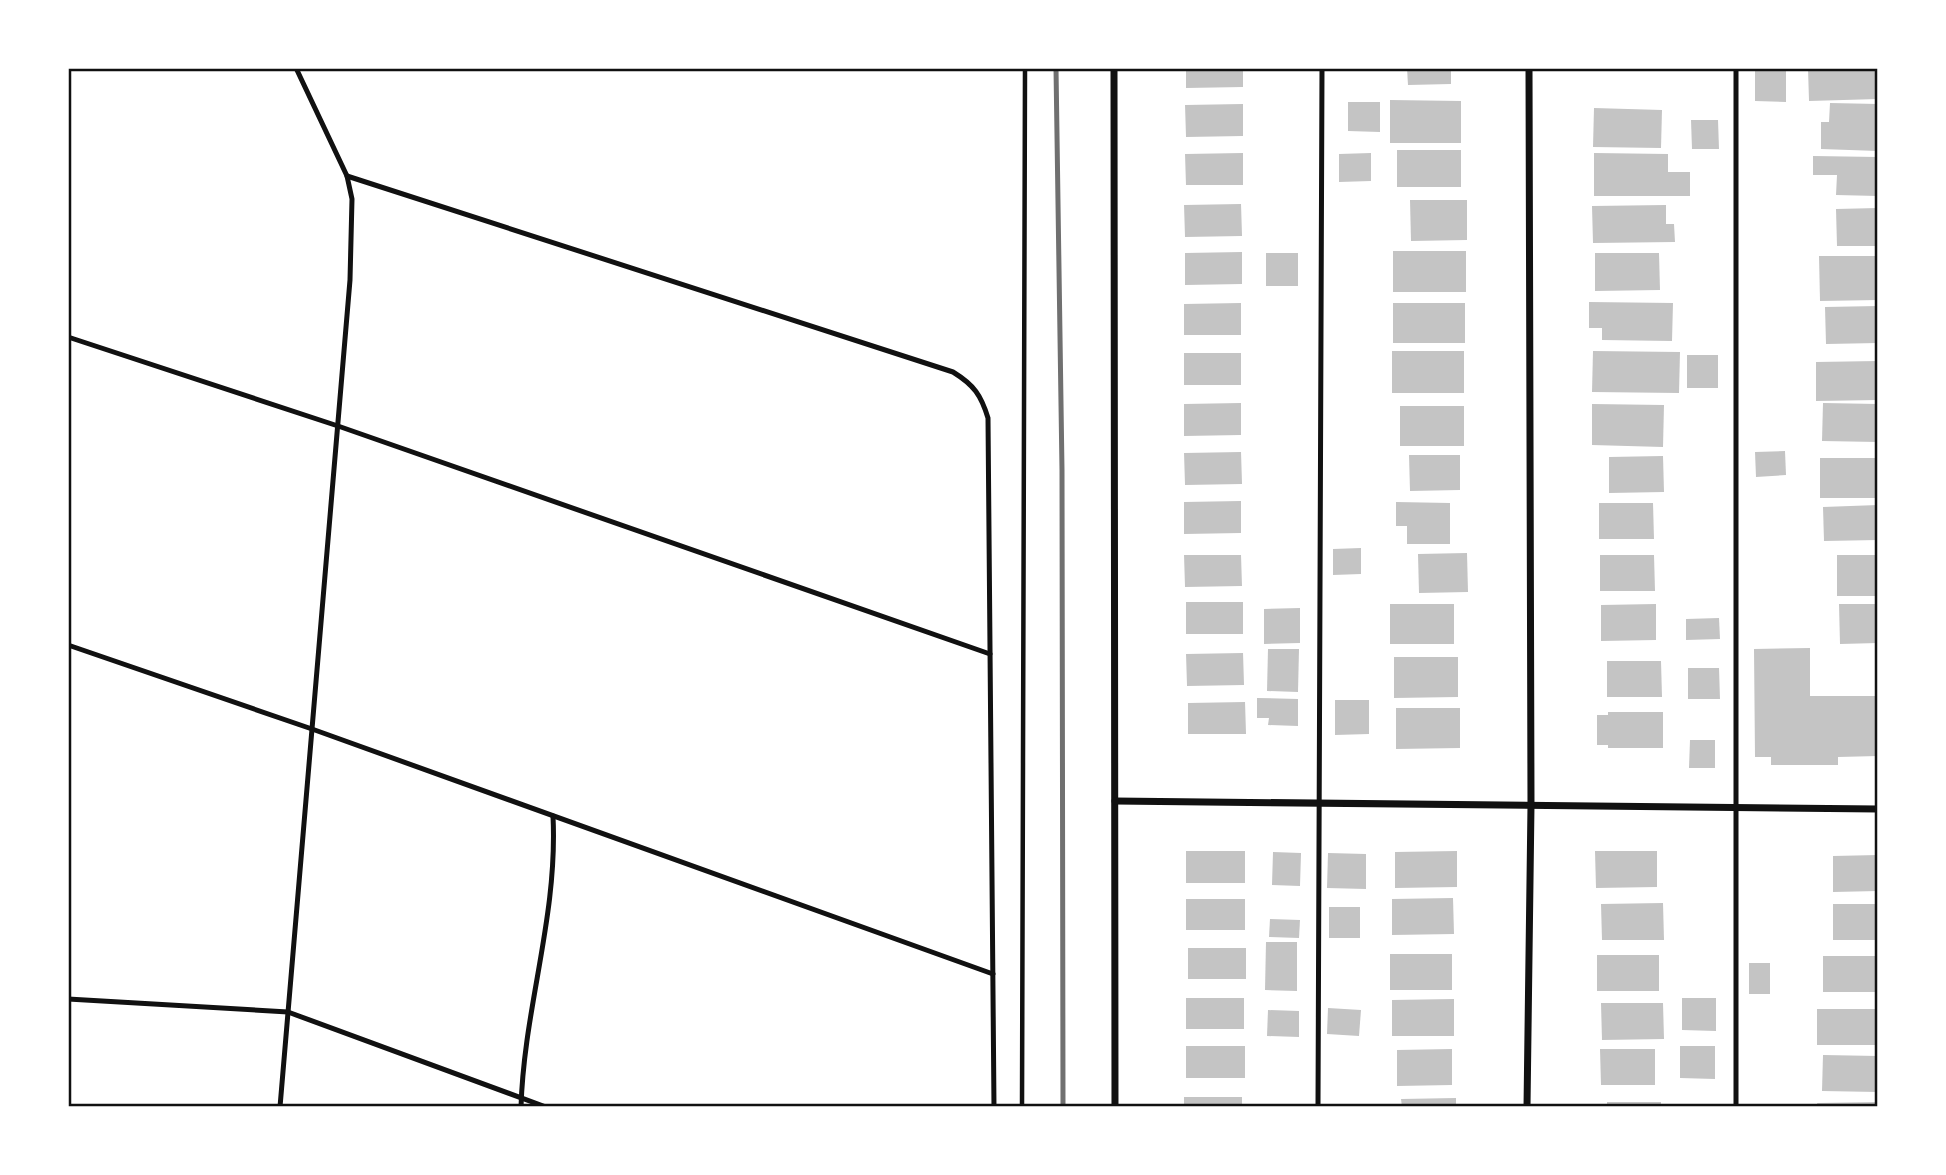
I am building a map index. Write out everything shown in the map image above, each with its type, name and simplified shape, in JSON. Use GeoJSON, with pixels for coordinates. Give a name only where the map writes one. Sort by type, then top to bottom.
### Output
{"type":"FeatureCollection","features":[{"type":"Feature","properties":{"kind":"street"},"geometry":{"type":"LineString","coordinates":[[1114,68],[1115,1107]]}},
{"type":"Feature","properties":{"kind":"street"},"geometry":{"type":"LineString","coordinates":[[1527,1107],[1531,805],[1529,68]]}},
{"type":"Feature","properties":{"kind":"street"},"geometry":{"type":"LineString","coordinates":[[1115,801],[1878,809]]}},
{"type":"Feature","properties":{"kind":"lane"},"geometry":{"type":"LineString","coordinates":[[280,1107],[350,280],[352,199],[347,176],[296,68]]}},
{"type":"Feature","properties":{"kind":"lane"},"geometry":{"type":"LineString","coordinates":[[1318,1107],[1322,68]]}},
{"type":"Feature","properties":{"kind":"lane"},"geometry":{"type":"LineString","coordinates":[[1736,68],[1736,1107]]}},
{"type":"Feature","properties":{"kind":"lane"},"geometry":{"type":"LineString","coordinates":[[347,176],[953,372],[971,382],[981,395],[988,418],[994,1107]]}},
{"type":"Feature","properties":{"kind":"lane"},"geometry":{"type":"LineString","coordinates":[[68,337],[338,426],[990,654]]}},
{"type":"Feature","properties":{"kind":"lane"},"geometry":{"type":"LineString","coordinates":[[68,645],[312,729],[993,974]]}},
{"type":"Feature","properties":{"kind":"lane"},"geometry":{"type":"LineString","coordinates":[[521,1107],[525,1054],[549,920],[555,859],[553,816]]}},
{"type":"Feature","properties":{"kind":"lane"},"geometry":{"type":"LineString","coordinates":[[68,999],[288,1012],[546,1107]]}},
{"type":"Feature","properties":{"kind":"path"},"geometry":{"type":"LineString","coordinates":[[1022,1107],[1025,68]]}},
{"type":"Feature","properties":{"kind":"building"},"geometry":{"type":"Polygon","coordinates":[[[1186,68],[1243,68],[1243,87],[1186,88],[1186,68]]]}},
{"type":"Feature","properties":{"kind":"building"},"geometry":{"type":"Polygon","coordinates":[[[1407,68],[1451,68],[1451,84],[1408,85],[1407,68]]]}},
{"type":"Feature","properties":{"kind":"building"},"geometry":{"type":"Polygon","coordinates":[[[1808,68],[1878,68],[1878,99],[1809,101],[1808,68]]]}},
{"type":"Feature","properties":{"kind":"building"},"geometry":{"type":"Polygon","coordinates":[[[1755,70],[1786,71],[1786,102],[1755,101],[1755,70]]]}},
{"type":"Feature","properties":{"kind":"building"},"geometry":{"type":"Polygon","coordinates":[[[1390,100],[1461,101],[1461,143],[1390,143],[1390,100]]]}},
{"type":"Feature","properties":{"kind":"building"},"geometry":{"type":"Polygon","coordinates":[[[1348,102],[1380,102],[1380,132],[1348,131],[1348,102]]]}},
{"type":"Feature","properties":{"kind":"building"},"geometry":{"type":"Polygon","coordinates":[[[1830,103],[1878,104],[1878,151],[1821,149],[1821,122],[1829,122],[1830,103]]]}},
{"type":"Feature","properties":{"kind":"building"},"geometry":{"type":"Polygon","coordinates":[[[1243,104],[1243,136],[1186,137],[1185,105],[1243,104]]]}},
{"type":"Feature","properties":{"kind":"building"},"geometry":{"type":"Polygon","coordinates":[[[1594,108],[1662,110],[1661,148],[1593,147],[1594,108]]]}},
{"type":"Feature","properties":{"kind":"building"},"geometry":{"type":"Polygon","coordinates":[[[1691,120],[1718,120],[1719,149],[1692,149],[1691,120]]]}},
{"type":"Feature","properties":{"kind":"building"},"geometry":{"type":"Polygon","coordinates":[[[1397,150],[1461,150],[1461,187],[1397,187],[1397,150]]]}},
{"type":"Feature","properties":{"kind":"building"},"geometry":{"type":"Polygon","coordinates":[[[1243,153],[1243,185],[1186,185],[1185,154],[1243,153]]]}},
{"type":"Feature","properties":{"kind":"building"},"geometry":{"type":"Polygon","coordinates":[[[1371,153],[1371,181],[1339,182],[1339,154],[1371,153]]]}},
{"type":"Feature","properties":{"kind":"building"},"geometry":{"type":"Polygon","coordinates":[[[1594,153],[1668,154],[1668,172],[1690,172],[1690,196],[1594,196],[1594,153]]]}},
{"type":"Feature","properties":{"kind":"building"},"geometry":{"type":"Polygon","coordinates":[[[1813,156],[1878,157],[1878,196],[1836,195],[1837,175],[1813,175],[1813,156]]]}},
{"type":"Feature","properties":{"kind":"building"},"geometry":{"type":"Polygon","coordinates":[[[1410,200],[1467,200],[1467,240],[1411,241],[1410,200]]]}},
{"type":"Feature","properties":{"kind":"building"},"geometry":{"type":"Polygon","coordinates":[[[1241,204],[1242,236],[1185,237],[1184,205],[1241,204]]]}},
{"type":"Feature","properties":{"kind":"building"},"geometry":{"type":"Polygon","coordinates":[[[1666,205],[1666,224],[1674,224],[1675,242],[1593,243],[1592,206],[1666,205]]]}},
{"type":"Feature","properties":{"kind":"building"},"geometry":{"type":"Polygon","coordinates":[[[1878,208],[1878,246],[1837,246],[1836,209],[1878,208]]]}},
{"type":"Feature","properties":{"kind":"building"},"geometry":{"type":"Polygon","coordinates":[[[1393,251],[1466,251],[1466,292],[1393,292],[1393,251]]]}},
{"type":"Feature","properties":{"kind":"building"},"geometry":{"type":"Polygon","coordinates":[[[1242,252],[1242,284],[1185,285],[1185,253],[1242,252]]]}},
{"type":"Feature","properties":{"kind":"building"},"geometry":{"type":"Polygon","coordinates":[[[1266,253],[1298,253],[1298,286],[1266,286],[1266,253]]]}},
{"type":"Feature","properties":{"kind":"building"},"geometry":{"type":"Polygon","coordinates":[[[1595,253],[1659,253],[1660,290],[1595,291],[1595,253]]]}},
{"type":"Feature","properties":{"kind":"building"},"geometry":{"type":"Polygon","coordinates":[[[1819,256],[1878,256],[1878,300],[1820,301],[1819,256]]]}},
{"type":"Feature","properties":{"kind":"building"},"geometry":{"type":"Polygon","coordinates":[[[1589,302],[1673,303],[1672,341],[1602,340],[1602,328],[1589,328],[1589,302]]]}},
{"type":"Feature","properties":{"kind":"building"},"geometry":{"type":"Polygon","coordinates":[[[1241,303],[1241,335],[1184,335],[1184,304],[1241,303]]]}},
{"type":"Feature","properties":{"kind":"building"},"geometry":{"type":"Polygon","coordinates":[[[1393,303],[1465,303],[1465,343],[1393,343],[1393,303]]]}},
{"type":"Feature","properties":{"kind":"building"},"geometry":{"type":"Polygon","coordinates":[[[1878,306],[1878,343],[1826,344],[1825,307],[1878,306]]]}},
{"type":"Feature","properties":{"kind":"building"},"geometry":{"type":"Polygon","coordinates":[[[1392,351],[1464,351],[1464,393],[1392,393],[1392,351]]]}},
{"type":"Feature","properties":{"kind":"building"},"geometry":{"type":"Polygon","coordinates":[[[1593,351],[1680,352],[1679,393],[1592,392],[1593,351]]]}},
{"type":"Feature","properties":{"kind":"building"},"geometry":{"type":"Polygon","coordinates":[[[1184,353],[1241,353],[1241,385],[1184,385],[1184,353]]]}},
{"type":"Feature","properties":{"kind":"building"},"geometry":{"type":"Polygon","coordinates":[[[1687,355],[1718,355],[1718,388],[1687,388],[1687,355]]]}},
{"type":"Feature","properties":{"kind":"building"},"geometry":{"type":"Polygon","coordinates":[[[1878,361],[1878,400],[1816,401],[1816,362],[1878,361]]]}},
{"type":"Feature","properties":{"kind":"building"},"geometry":{"type":"Polygon","coordinates":[[[1241,403],[1241,435],[1184,436],[1184,404],[1241,403]]]}},
{"type":"Feature","properties":{"kind":"building"},"geometry":{"type":"Polygon","coordinates":[[[1823,403],[1878,404],[1878,442],[1822,441],[1823,403]]]}},
{"type":"Feature","properties":{"kind":"building"},"geometry":{"type":"Polygon","coordinates":[[[1592,404],[1664,405],[1663,447],[1592,445],[1592,404]]]}},
{"type":"Feature","properties":{"kind":"building"},"geometry":{"type":"Polygon","coordinates":[[[1400,406],[1464,406],[1464,446],[1400,446],[1400,406]]]}},
{"type":"Feature","properties":{"kind":"building"},"geometry":{"type":"Polygon","coordinates":[[[1785,451],[1786,475],[1756,477],[1755,452],[1785,451]]]}},
{"type":"Feature","properties":{"kind":"building"},"geometry":{"type":"Polygon","coordinates":[[[1241,452],[1242,484],[1185,485],[1184,453],[1241,452]]]}},
{"type":"Feature","properties":{"kind":"building"},"geometry":{"type":"Polygon","coordinates":[[[1409,455],[1460,455],[1460,490],[1410,491],[1409,455]]]}},
{"type":"Feature","properties":{"kind":"building"},"geometry":{"type":"Polygon","coordinates":[[[1663,456],[1664,492],[1609,493],[1609,457],[1663,456]]]}},
{"type":"Feature","properties":{"kind":"building"},"geometry":{"type":"Polygon","coordinates":[[[1820,458],[1878,458],[1878,498],[1820,498],[1820,458]]]}},
{"type":"Feature","properties":{"kind":"building"},"geometry":{"type":"Polygon","coordinates":[[[1241,501],[1241,533],[1184,534],[1184,502],[1241,501]]]}},
{"type":"Feature","properties":{"kind":"building"},"geometry":{"type":"Polygon","coordinates":[[[1396,502],[1450,503],[1450,544],[1407,544],[1407,526],[1396,526],[1396,502]]]}},
{"type":"Feature","properties":{"kind":"building"},"geometry":{"type":"Polygon","coordinates":[[[1599,503],[1653,503],[1654,539],[1599,539],[1599,503]]]}},
{"type":"Feature","properties":{"kind":"building"},"geometry":{"type":"Polygon","coordinates":[[[1878,505],[1878,540],[1824,541],[1823,507],[1878,505]]]}},
{"type":"Feature","properties":{"kind":"building"},"geometry":{"type":"Polygon","coordinates":[[[1361,548],[1361,574],[1333,575],[1333,549],[1361,548]]]}},
{"type":"Feature","properties":{"kind":"building"},"geometry":{"type":"Polygon","coordinates":[[[1467,553],[1468,592],[1419,593],[1418,554],[1467,553]]]}},
{"type":"Feature","properties":{"kind":"building"},"geometry":{"type":"Polygon","coordinates":[[[1184,555],[1241,555],[1242,586],[1185,587],[1184,555]]]}},
{"type":"Feature","properties":{"kind":"building"},"geometry":{"type":"Polygon","coordinates":[[[1600,555],[1654,555],[1655,591],[1600,591],[1600,555]]]}},
{"type":"Feature","properties":{"kind":"building"},"geometry":{"type":"Polygon","coordinates":[[[1837,555],[1878,555],[1878,596],[1837,596],[1837,555]]]}},
{"type":"Feature","properties":{"kind":"building"},"geometry":{"type":"Polygon","coordinates":[[[1186,602],[1243,602],[1243,634],[1186,634],[1186,602]]]}},
{"type":"Feature","properties":{"kind":"building"},"geometry":{"type":"Polygon","coordinates":[[[1390,604],[1454,604],[1454,644],[1390,644],[1390,604]]]}},
{"type":"Feature","properties":{"kind":"building"},"geometry":{"type":"Polygon","coordinates":[[[1656,604],[1656,640],[1601,641],[1601,605],[1656,604]]]}},
{"type":"Feature","properties":{"kind":"building"},"geometry":{"type":"Polygon","coordinates":[[[1839,604],[1878,604],[1878,643],[1840,644],[1839,604]]]}},
{"type":"Feature","properties":{"kind":"building"},"geometry":{"type":"Polygon","coordinates":[[[1300,608],[1300,643],[1264,644],[1264,609],[1300,608]]]}},
{"type":"Feature","properties":{"kind":"building"},"geometry":{"type":"Polygon","coordinates":[[[1719,618],[1720,639],[1686,640],[1686,619],[1719,618]]]}},
{"type":"Feature","properties":{"kind":"building"},"geometry":{"type":"Polygon","coordinates":[[[1810,648],[1810,696],[1878,696],[1878,756],[1838,757],[1838,765],[1771,765],[1771,757],[1755,757],[1754,649],[1810,648]]]}},
{"type":"Feature","properties":{"kind":"building"},"geometry":{"type":"Polygon","coordinates":[[[1268,649],[1299,649],[1298,692],[1267,691],[1268,649]]]}},
{"type":"Feature","properties":{"kind":"building"},"geometry":{"type":"Polygon","coordinates":[[[1243,653],[1244,685],[1187,686],[1186,654],[1243,653]]]}},
{"type":"Feature","properties":{"kind":"building"},"geometry":{"type":"Polygon","coordinates":[[[1394,657],[1458,657],[1458,697],[1394,698],[1394,657]]]}},
{"type":"Feature","properties":{"kind":"building"},"geometry":{"type":"Polygon","coordinates":[[[1607,661],[1661,661],[1662,697],[1607,697],[1607,661]]]}},
{"type":"Feature","properties":{"kind":"building"},"geometry":{"type":"Polygon","coordinates":[[[1688,668],[1719,668],[1720,699],[1688,699],[1688,668]]]}},
{"type":"Feature","properties":{"kind":"building"},"geometry":{"type":"Polygon","coordinates":[[[1257,698],[1298,699],[1298,726],[1268,725],[1269,718],[1257,718],[1257,698]]]}},
{"type":"Feature","properties":{"kind":"building"},"geometry":{"type":"Polygon","coordinates":[[[1335,700],[1369,700],[1369,734],[1335,735],[1335,700]]]}},
{"type":"Feature","properties":{"kind":"building"},"geometry":{"type":"Polygon","coordinates":[[[1245,702],[1246,734],[1188,734],[1188,703],[1245,702]]]}},
{"type":"Feature","properties":{"kind":"building"},"geometry":{"type":"Polygon","coordinates":[[[1396,708],[1460,708],[1460,748],[1396,749],[1396,708]]]}},
{"type":"Feature","properties":{"kind":"building"},"geometry":{"type":"Polygon","coordinates":[[[1608,712],[1663,712],[1663,748],[1608,748],[1608,745],[1597,745],[1597,715],[1608,715],[1608,712]]]}},
{"type":"Feature","properties":{"kind":"building"},"geometry":{"type":"Polygon","coordinates":[[[1690,740],[1715,740],[1715,768],[1689,768],[1690,740]]]}},
{"type":"Feature","properties":{"kind":"building"},"geometry":{"type":"Polygon","coordinates":[[[1186,851],[1245,851],[1245,883],[1186,883],[1186,851]]]}},
{"type":"Feature","properties":{"kind":"building"},"geometry":{"type":"Polygon","coordinates":[[[1457,851],[1457,887],[1395,888],[1395,852],[1457,851]]]}},
{"type":"Feature","properties":{"kind":"building"},"geometry":{"type":"Polygon","coordinates":[[[1595,851],[1657,851],[1657,887],[1596,888],[1595,851]]]}},
{"type":"Feature","properties":{"kind":"building"},"geometry":{"type":"Polygon","coordinates":[[[1273,852],[1301,853],[1300,886],[1272,885],[1273,852]]]}},
{"type":"Feature","properties":{"kind":"building"},"geometry":{"type":"Polygon","coordinates":[[[1328,853],[1366,854],[1366,889],[1327,888],[1328,853]]]}},
{"type":"Feature","properties":{"kind":"building"},"geometry":{"type":"Polygon","coordinates":[[[1878,855],[1878,891],[1833,892],[1833,856],[1878,855]]]}},
{"type":"Feature","properties":{"kind":"building"},"geometry":{"type":"Polygon","coordinates":[[[1453,898],[1454,934],[1392,935],[1392,899],[1453,898]]]}},
{"type":"Feature","properties":{"kind":"building"},"geometry":{"type":"Polygon","coordinates":[[[1186,899],[1245,899],[1245,930],[1186,930],[1186,899]]]}},
{"type":"Feature","properties":{"kind":"building"},"geometry":{"type":"Polygon","coordinates":[[[1663,903],[1664,940],[1602,940],[1601,904],[1663,903]]]}},
{"type":"Feature","properties":{"kind":"building"},"geometry":{"type":"Polygon","coordinates":[[[1833,904],[1878,904],[1878,940],[1833,940],[1833,904]]]}},
{"type":"Feature","properties":{"kind":"building"},"geometry":{"type":"Polygon","coordinates":[[[1329,907],[1360,907],[1360,938],[1329,938],[1329,907]]]}},
{"type":"Feature","properties":{"kind":"building"},"geometry":{"type":"Polygon","coordinates":[[[1270,919],[1300,920],[1299,938],[1269,937],[1270,919]]]}},
{"type":"Feature","properties":{"kind":"building"},"geometry":{"type":"Polygon","coordinates":[[[1266,942],[1297,942],[1297,991],[1265,990],[1266,942]]]}},
{"type":"Feature","properties":{"kind":"building"},"geometry":{"type":"Polygon","coordinates":[[[1188,948],[1246,948],[1246,979],[1188,979],[1188,948]]]}},
{"type":"Feature","properties":{"kind":"building"},"geometry":{"type":"Polygon","coordinates":[[[1390,954],[1452,954],[1452,990],[1390,990],[1390,954]]]}},
{"type":"Feature","properties":{"kind":"building"},"geometry":{"type":"Polygon","coordinates":[[[1597,955],[1659,955],[1659,991],[1597,991],[1597,955]]]}},
{"type":"Feature","properties":{"kind":"building"},"geometry":{"type":"Polygon","coordinates":[[[1823,956],[1878,956],[1878,992],[1823,992],[1823,956]]]}},
{"type":"Feature","properties":{"kind":"building"},"geometry":{"type":"Polygon","coordinates":[[[1749,963],[1770,963],[1770,994],[1749,994],[1749,963]]]}},
{"type":"Feature","properties":{"kind":"building"},"geometry":{"type":"Polygon","coordinates":[[[1186,998],[1244,998],[1244,1029],[1186,1029],[1186,998]]]}},
{"type":"Feature","properties":{"kind":"building"},"geometry":{"type":"Polygon","coordinates":[[[1682,998],[1716,998],[1716,1031],[1682,1030],[1682,998]]]}},
{"type":"Feature","properties":{"kind":"building"},"geometry":{"type":"Polygon","coordinates":[[[1454,999],[1454,1036],[1392,1036],[1392,1000],[1454,999]]]}},
{"type":"Feature","properties":{"kind":"building"},"geometry":{"type":"Polygon","coordinates":[[[1601,1003],[1663,1003],[1664,1039],[1602,1040],[1601,1003]]]}},
{"type":"Feature","properties":{"kind":"building"},"geometry":{"type":"Polygon","coordinates":[[[1328,1008],[1361,1010],[1359,1036],[1327,1034],[1328,1008]]]}},
{"type":"Feature","properties":{"kind":"building"},"geometry":{"type":"Polygon","coordinates":[[[1817,1009],[1878,1009],[1878,1045],[1817,1045],[1817,1009]]]}},
{"type":"Feature","properties":{"kind":"building"},"geometry":{"type":"Polygon","coordinates":[[[1268,1010],[1299,1011],[1299,1037],[1267,1036],[1268,1010]]]}},
{"type":"Feature","properties":{"kind":"building"},"geometry":{"type":"Polygon","coordinates":[[[1186,1046],[1245,1046],[1245,1078],[1186,1078],[1186,1046]]]}},
{"type":"Feature","properties":{"kind":"building"},"geometry":{"type":"Polygon","coordinates":[[[1680,1046],[1715,1046],[1715,1079],[1680,1078],[1680,1046]]]}},
{"type":"Feature","properties":{"kind":"building"},"geometry":{"type":"Polygon","coordinates":[[[1452,1049],[1452,1085],[1397,1086],[1397,1050],[1452,1049]]]}},
{"type":"Feature","properties":{"kind":"building"},"geometry":{"type":"Polygon","coordinates":[[[1600,1049],[1655,1049],[1655,1085],[1601,1085],[1600,1049]]]}},
{"type":"Feature","properties":{"kind":"building"},"geometry":{"type":"Polygon","coordinates":[[[1823,1055],[1878,1056],[1878,1092],[1822,1091],[1823,1055]]]}},
{"type":"Feature","properties":{"kind":"building"},"geometry":{"type":"Polygon","coordinates":[[[1184,1097],[1242,1097],[1242,1107],[1184,1107],[1184,1097]]]}},
{"type":"Feature","properties":{"kind":"building"},"geometry":{"type":"Polygon","coordinates":[[[1456,1098],[1456,1107],[1402,1107],[1401,1099],[1456,1098]]]}},
{"type":"Feature","properties":{"kind":"building"},"geometry":{"type":"Polygon","coordinates":[[[1607,1102],[1661,1102],[1661,1107],[1607,1107],[1607,1102]]]}},
{"type":"Feature","properties":{"kind":"building"},"geometry":{"type":"Polygon","coordinates":[[[1878,1102],[1878,1107],[1818,1107],[1817,1103],[1878,1102]]]}},
{"type":"Feature","properties":{"kind":"railway"},"geometry":{"type":"LineString","coordinates":[[1056,68],[1062,470],[1063,1107]]}}]}
